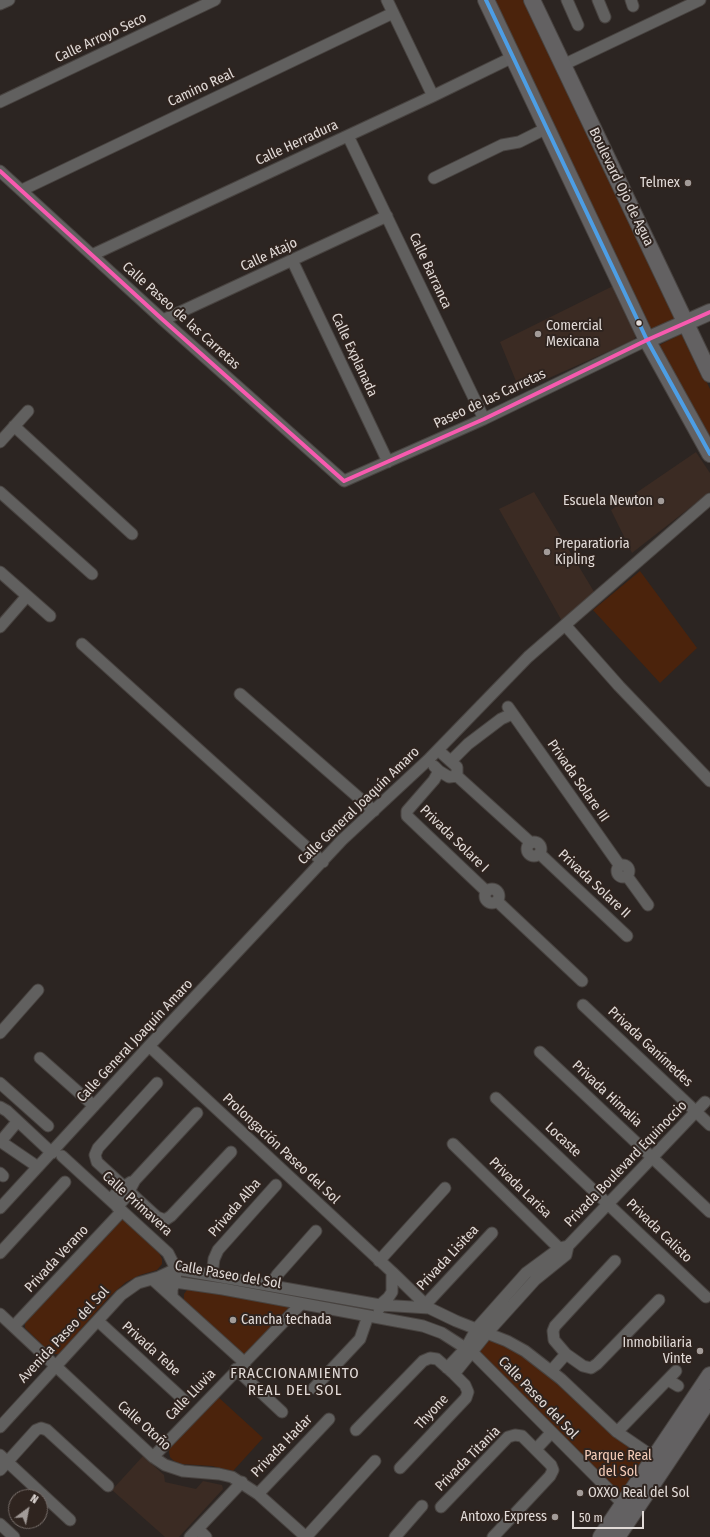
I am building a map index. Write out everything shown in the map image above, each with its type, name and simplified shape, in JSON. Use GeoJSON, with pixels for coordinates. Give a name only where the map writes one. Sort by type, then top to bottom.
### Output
{"type":"FeatureCollection","features":[{"type":"Feature","properties":{"kind":"main road"},"geometry":{"type":"LineString","coordinates":[[486,0],[647,340],[710,454]]}},
{"type":"Feature","properties":{"kind":"main road","name":"Boulevard Ojo de Agua"},"geometry":{"type":"LineString","coordinates":[[534,0],[563,65],[710,374]]}},
{"type":"Feature","properties":{"kind":"main road"},"geometry":{"type":"LineString","coordinates":[[647,340],[710,312]]}},
{"type":"Feature","properties":{"kind":"main road"},"geometry":{"type":"LineString","coordinates":[[609,1536],[660,1461],[710,1375]]}},
{"type":"Feature","properties":{"kind":"main road"},"geometry":{"type":"LineString","coordinates":[[660,1461],[710,1398]]}},
{"type":"Feature","properties":{"kind":"street"},"geometry":{"type":"LineString","coordinates":[[0,4],[9,0]]}},
{"type":"Feature","properties":{"kind":"street","name":"Calle Arroyo Seco"},"geometry":{"type":"LineString","coordinates":[[0,102],[215,0]]}},
{"type":"Feature","properties":{"kind":"street"},"geometry":{"type":"LineString","coordinates":[[387,0],[433,96]]}},
{"type":"Feature","properties":{"kind":"street"},"geometry":{"type":"LineString","coordinates":[[567,0],[578,25]]}},
{"type":"Feature","properties":{"kind":"street"},"geometry":{"type":"LineString","coordinates":[[598,0],[605,17]]}},
{"type":"Feature","properties":{"kind":"street"},"geometry":{"type":"LineString","coordinates":[[563,65],[700,0]]}},
{"type":"Feature","properties":{"kind":"street","name":"Camino Real"},"geometry":{"type":"LineString","coordinates":[[22,190],[393,13]]}},
{"type":"Feature","properties":{"kind":"street","name":"Calle Herradura"},"geometry":{"type":"LineString","coordinates":[[92,256],[513,57]]}},
{"type":"Feature","properties":{"kind":"street"},"geometry":{"type":"LineString","coordinates":[[434,178],[502,144],[519,142],[547,128]]}},
{"type":"Feature","properties":{"kind":"street","name":"Calle Barranca"},"geometry":{"type":"LineString","coordinates":[[348,136],[484,419]]}},
{"type":"Feature","properties":{"kind":"street","name":"Calle Paseo de las Carretas"},"geometry":{"type":"LineString","coordinates":[[0,170],[92,256],[344,481]]}},
{"type":"Feature","properties":{"kind":"street","name":"Calle Atajo"},"geometry":{"type":"LineString","coordinates":[[163,320],[387,216]]}},
{"type":"Feature","properties":{"kind":"street","name":"Calle Explanada"},"geometry":{"type":"LineString","coordinates":[[292,260],[388,462]]}},
{"type":"Feature","properties":{"kind":"street","name":"Paseo de las Carretas"},"geometry":{"type":"LineString","coordinates":[[344,481],[484,419],[647,340]]}},
{"type":"Feature","properties":{"kind":"street"},"geometry":{"type":"LineString","coordinates":[[0,442],[28,411]]}},
{"type":"Feature","properties":{"kind":"street"},"geometry":{"type":"LineString","coordinates":[[14,426],[132,534]]}},
{"type":"Feature","properties":{"kind":"street"},"geometry":{"type":"LineString","coordinates":[[0,492],[92,574]]}},
{"type":"Feature","properties":{"kind":"street","name":"Calle General Joaquín Amaro"},"geometry":{"type":"LineString","coordinates":[[0,1208],[38,1167],[57,1155],[94,1106],[342,840],[428,760],[528,657],[710,499]]}},
{"type":"Feature","properties":{"kind":"street"},"geometry":{"type":"LineString","coordinates":[[0,572],[50,616]]}},
{"type":"Feature","properties":{"kind":"street"},"geometry":{"type":"LineString","coordinates":[[0,627],[27,596]]}},
{"type":"Feature","properties":{"kind":"street"},"geometry":{"type":"LineString","coordinates":[[565,625],[619,686],[710,781]]}},
{"type":"Feature","properties":{"kind":"street"},"geometry":{"type":"LineString","coordinates":[[82,644],[323,862]]}},
{"type":"Feature","properties":{"kind":"street"},"geometry":{"type":"LineString","coordinates":[[240,694],[374,810]]}},
{"type":"Feature","properties":{"kind":"street","name":"Privada Solare III"},"geometry":{"type":"LineString","coordinates":[[451,761],[468,744],[510,711],[620,866],[624,865],[628,867],[630,872],[627,876],[648,906]]}},
{"type":"Feature","properties":{"kind":"street"},"geometry":{"type":"LineString","coordinates":[[428,760],[439,771],[449,777],[457,776],[457,767],[438,750]]}},
{"type":"Feature","properties":{"kind":"street","name":"Privada Solare I"},"geometry":{"type":"LineString","coordinates":[[439,771],[434,780],[407,811],[406,816],[486,891],[492,888],[498,891],[500,896],[498,902],[582,982]]}},
{"type":"Feature","properties":{"kind":"street","name":"Privada Solare II"},"geometry":{"type":"LineString","coordinates":[[457,776],[531,843],[536,842],[540,845],[542,849],[540,854],[627,936]]}},
{"type":"Feature","properties":{"kind":"street"},"geometry":{"type":"LineString","coordinates":[[0,1033],[38,990]]}},
{"type":"Feature","properties":{"kind":"street","name":"Privada Ganímedes"},"geometry":{"type":"LineString","coordinates":[[583,1005],[710,1125]]}},
{"type":"Feature","properties":{"kind":"street","name":"Prolongación Paseo del Sol"},"geometry":{"type":"LineString","coordinates":[[149,1046],[427,1306]]}},
{"type":"Feature","properties":{"kind":"street","name":"Privada Himalia"},"geometry":{"type":"LineString","coordinates":[[540,1052],[710,1212]]}},
{"type":"Feature","properties":{"kind":"street"},"geometry":{"type":"LineString","coordinates":[[40,1058],[94,1106]]}},
{"type":"Feature","properties":{"kind":"street"},"geometry":{"type":"LineString","coordinates":[[0,1082],[48,1126]]}},
{"type":"Feature","properties":{"kind":"street"},"geometry":{"type":"LineString","coordinates":[[157,1083],[98,1148],[95,1155],[97,1162],[157,1217],[165,1220],[171,1216],[231,1152]]}},
{"type":"Feature","properties":{"kind":"street","name":"Locaste"},"geometry":{"type":"LineString","coordinates":[[496,1098],[608,1204]]}},
{"type":"Feature","properties":{"kind":"street","name":"Privada Boulevard Equinoccio"},"geometry":{"type":"LineString","coordinates":[[469,1350],[488,1332],[535,1280],[705,1102]]}},
{"type":"Feature","properties":{"kind":"street","name":"Calle Primavera"},"geometry":{"type":"LineString","coordinates":[[0,1107],[7,1111],[17,1122],[116,1206],[168,1253],[176,1269]]}},
{"type":"Feature","properties":{"kind":"street","name":"Privada Verano"},"geometry":{"type":"LineString","coordinates":[[14,1326],[116,1206],[127,1188],[197,1113]]}},
{"type":"Feature","properties":{"kind":"street"},"geometry":{"type":"LineString","coordinates":[[17,1122],[0,1141],[38,1167]]}},
{"type":"Feature","properties":{"kind":"street","name":"Privada Larisa"},"geometry":{"type":"LineString","coordinates":[[453,1144],[565,1250]]}},
{"type":"Feature","properties":{"kind":"street"},"geometry":{"type":"LineString","coordinates":[[0,1253],[65,1182]]}},
{"type":"Feature","properties":{"kind":"street","name":"Privada Alba"},"geometry":{"type":"LineString","coordinates":[[212,1274],[214,1259],[218,1250],[276,1185]]}},
{"type":"Feature","properties":{"kind":"street"},"geometry":{"type":"LineString","coordinates":[[378,1261],[445,1188]]}},
{"type":"Feature","properties":{"kind":"street","name":"Privada Calisto"},"geometry":{"type":"LineString","coordinates":[[608,1204],[706,1297]]}},
{"type":"Feature","properties":{"kind":"street"},"geometry":{"type":"LineString","coordinates":[[271,1285],[277,1274],[316,1231]]}},
{"type":"Feature","properties":{"kind":"street","name":"Privada Lisitea"},"geometry":{"type":"LineString","coordinates":[[427,1306],[492,1232]]}},
{"type":"Feature","properties":{"kind":"street","name":"Privada Boulevard Equinoccio"},"geometry":{"type":"LineString","coordinates":[[469,1350],[477,1328],[526,1273],[565,1250]]}},
{"type":"Feature","properties":{"kind":"street"},"geometry":{"type":"LineString","coordinates":[[615,1261],[555,1326],[553,1331],[554,1340],[566,1354],[583,1366],[591,1368],[597,1364],[659,1300]]}},
{"type":"Feature","properties":{"kind":"street"},"geometry":{"type":"LineString","coordinates":[[172,1296],[176,1269]]}},
{"type":"Feature","properties":{"kind":"street","name":"Calle Paseo del Sol"},"geometry":{"type":"LineString","coordinates":[[156,1278],[176,1269],[212,1274],[380,1305],[427,1306],[456,1321],[488,1332],[519,1348],[551,1371],[617,1432],[660,1461]]}},
{"type":"Feature","properties":{"kind":"street"},"geometry":{"type":"LineString","coordinates":[[314,1388],[360,1338],[380,1305],[388,1298],[392,1292],[392,1272]]}},
{"type":"Feature","properties":{"kind":"street"},"geometry":{"type":"LineString","coordinates":[[156,1278],[241,1366],[282,1412]]}},
{"type":"Feature","properties":{"kind":"street","name":"Calle Paseo del Sol"},"geometry":{"type":"LineString","coordinates":[[156,1278],[423,1326],[442,1333],[469,1350],[628,1509]]}},
{"type":"Feature","properties":{"kind":"street","name":"Avenida Paseo del Sol"},"geometry":{"type":"LineString","coordinates":[[0,1427],[121,1295],[138,1283],[156,1278]]}},
{"type":"Feature","properties":{"kind":"street","name":"Calle Lluvia"},"geometry":{"type":"LineString","coordinates":[[153,1456],[301,1304]]}},
{"type":"Feature","properties":{"kind":"street","name":"Calle Otoño"},"geometry":{"type":"LineString","coordinates":[[0,1314],[153,1456],[166,1465],[183,1472],[232,1476],[258,1494],[306,1537]]}},
{"type":"Feature","properties":{"kind":"street","name":"Privada Tebe"},"geometry":{"type":"LineString","coordinates":[[98,1321],[184,1400]]}},
{"type":"Feature","properties":{"kind":"street"},"geometry":{"type":"LineString","coordinates":[[451,1371],[469,1350]]}},
{"type":"Feature","properties":{"kind":"street"},"geometry":{"type":"LineString","coordinates":[[551,1371],[566,1354]]}},
{"type":"Feature","properties":{"kind":"street","name":"Thyone"},"geometry":{"type":"LineString","coordinates":[[356,1430],[423,1361],[430,1358],[437,1359],[451,1371],[466,1385],[468,1392],[466,1398],[400,1468]]}},
{"type":"Feature","properties":{"kind":"street"},"geometry":{"type":"LineString","coordinates":[[617,1432],[672,1376],[678,1386]]}},
{"type":"Feature","properties":{"kind":"street","name":"Privada Hadar"},"geometry":{"type":"LineString","coordinates":[[258,1494],[329,1419]]}},
{"type":"Feature","properties":{"kind":"street"},"geometry":{"type":"LineString","coordinates":[[70,1520],[2,1462],[36,1430],[40,1428],[46,1430],[108,1486]]}},
{"type":"Feature","properties":{"kind":"street"},"geometry":{"type":"LineString","coordinates":[[536,1449],[551,1433]]}},
{"type":"Feature","properties":{"kind":"street","name":"Privada Titania"},"geometry":{"type":"LineString","coordinates":[[442,1507],[508,1437],[515,1435],[522,1436],[551,1465],[553,1470],[550,1476],[493,1537]]}},
{"type":"Feature","properties":{"kind":"street"},"geometry":{"type":"LineString","coordinates":[[306,1537],[375,1461]]}},
{"type":"Feature","properties":{"kind":"street"},"geometry":{"type":"LineString","coordinates":[[198,1534],[242,1482]]}},
{"type":"Feature","properties":{"kind":"street"},"geometry":{"type":"LineString","coordinates":[[395,1537],[422,1506]]}},
{"type":"Feature","properties":{"kind":"street"},"geometry":{"type":"LineString","coordinates":[[0,1524],[14,1537]]}},
{"type":"Feature","properties":{"kind":"shaded area"},"geometry":{"type":"Polygon","coordinates":[[[615,285],[637,332],[634,340],[520,391],[500,342],[615,285]]]}},
{"type":"Feature","properties":{"kind":"shaded area","name":"Escuela Newton"},"geometry":{"type":"Polygon","coordinates":[[[696,452],[710,473],[710,492],[632,553],[611,510],[696,452]]]}},
{"type":"Feature","properties":{"kind":"shaded area","name":"Preparatioria Kipling"},"geometry":{"type":"Polygon","coordinates":[[[534,492],[596,595],[563,623],[499,509],[534,492]]]}},
{"type":"Feature","properties":{"kind":"shaded area"},"geometry":{"type":"Polygon","coordinates":[[[143,1456],[164,1475],[165,1482],[196,1489],[203,1481],[222,1485],[223,1489],[179,1537],[165,1537],[112,1490],[143,1456]]]}},
{"type":"Feature","properties":{"kind":"green space"},"geometry":{"type":"Polygon","coordinates":[[[491,0],[526,0],[676,320],[650,333],[491,0]]]}},
{"type":"Feature","properties":{"kind":"green space"},"geometry":{"type":"Polygon","coordinates":[[[679,335],[684,335],[710,389],[710,449],[656,347],[679,335]]]}},
{"type":"Feature","properties":{"kind":"green space"},"geometry":{"type":"Polygon","coordinates":[[[640,571],[697,648],[660,683],[593,610],[640,571]]]}},
{"type":"Feature","properties":{"kind":"green space"},"geometry":{"type":"Polygon","coordinates":[[[123,1219],[159,1253],[162,1259],[162,1264],[157,1270],[140,1275],[126,1282],[110,1296],[59,1354],[52,1354],[25,1328],[25,1323],[123,1219]]]}},
{"type":"Feature","properties":{"kind":"green space"},"geometry":{"type":"Polygon","coordinates":[[[192,1289],[287,1305],[288,1308],[245,1354],[241,1354],[184,1301],[184,1294],[187,1290],[192,1289]]]}},
{"type":"Feature","properties":{"kind":"green space","name":"Parque Real del Sol"},"geometry":{"type":"Polygon","coordinates":[[[489,1340],[493,1340],[516,1352],[540,1368],[588,1412],[644,1456],[645,1462],[622,1493],[617,1492],[479,1352],[489,1340]]]}},
{"type":"Feature","properties":{"kind":"green space"},"geometry":{"type":"Polygon","coordinates":[[[217,1396],[263,1438],[233,1471],[212,1466],[182,1464],[174,1461],[170,1457],[170,1446],[217,1396]]]}},
{"type":"Feature","properties":{"kind":"transit line"},"geometry":{"type":"LineString","coordinates":[[486,0],[647,340],[710,454]]}},
{"type":"Feature","properties":{"kind":"transit line"},"geometry":{"type":"LineString","coordinates":[[0,171],[163,320],[344,481],[484,419],[647,340],[710,312]]}},
{"type":"Feature","properties":{"kind":"place","name":"Telmex"},"geometry":{"type":"Point","coordinates":[688,183]}},
{"type":"Feature","properties":{"kind":"place","name":"Comercial Mexicana"},"geometry":{"type":"Point","coordinates":[538,334]}},
{"type":"Feature","properties":{"kind":"place","name":"Escuela Newton"},"geometry":{"type":"Point","coordinates":[661,501]}},
{"type":"Feature","properties":{"kind":"place","name":"Preparatioria Kipling"},"geometry":{"type":"Point","coordinates":[547,552]}},
{"type":"Feature","properties":{"kind":"place","name":"Cancha techada"},"geometry":{"type":"Point","coordinates":[233,1320]}},
{"type":"Feature","properties":{"kind":"place","name":"Inmobiliaria Vinte"},"geometry":{"type":"Point","coordinates":[700,1351]}},
{"type":"Feature","properties":{"kind":"place","name":"OXXO Real del Sol"},"geometry":{"type":"Point","coordinates":[580,1493]}},
{"type":"Feature","properties":{"kind":"place","name":"Antoxo Express"},"geometry":{"type":"Point","coordinates":[555,1517]}},
{"type":"Feature","properties":{"kind":"district","name":"FRACCIONAMIENTO REAL DEL SOL"},"geometry":{"type":"Point","coordinates":[295,1382]}}]}
